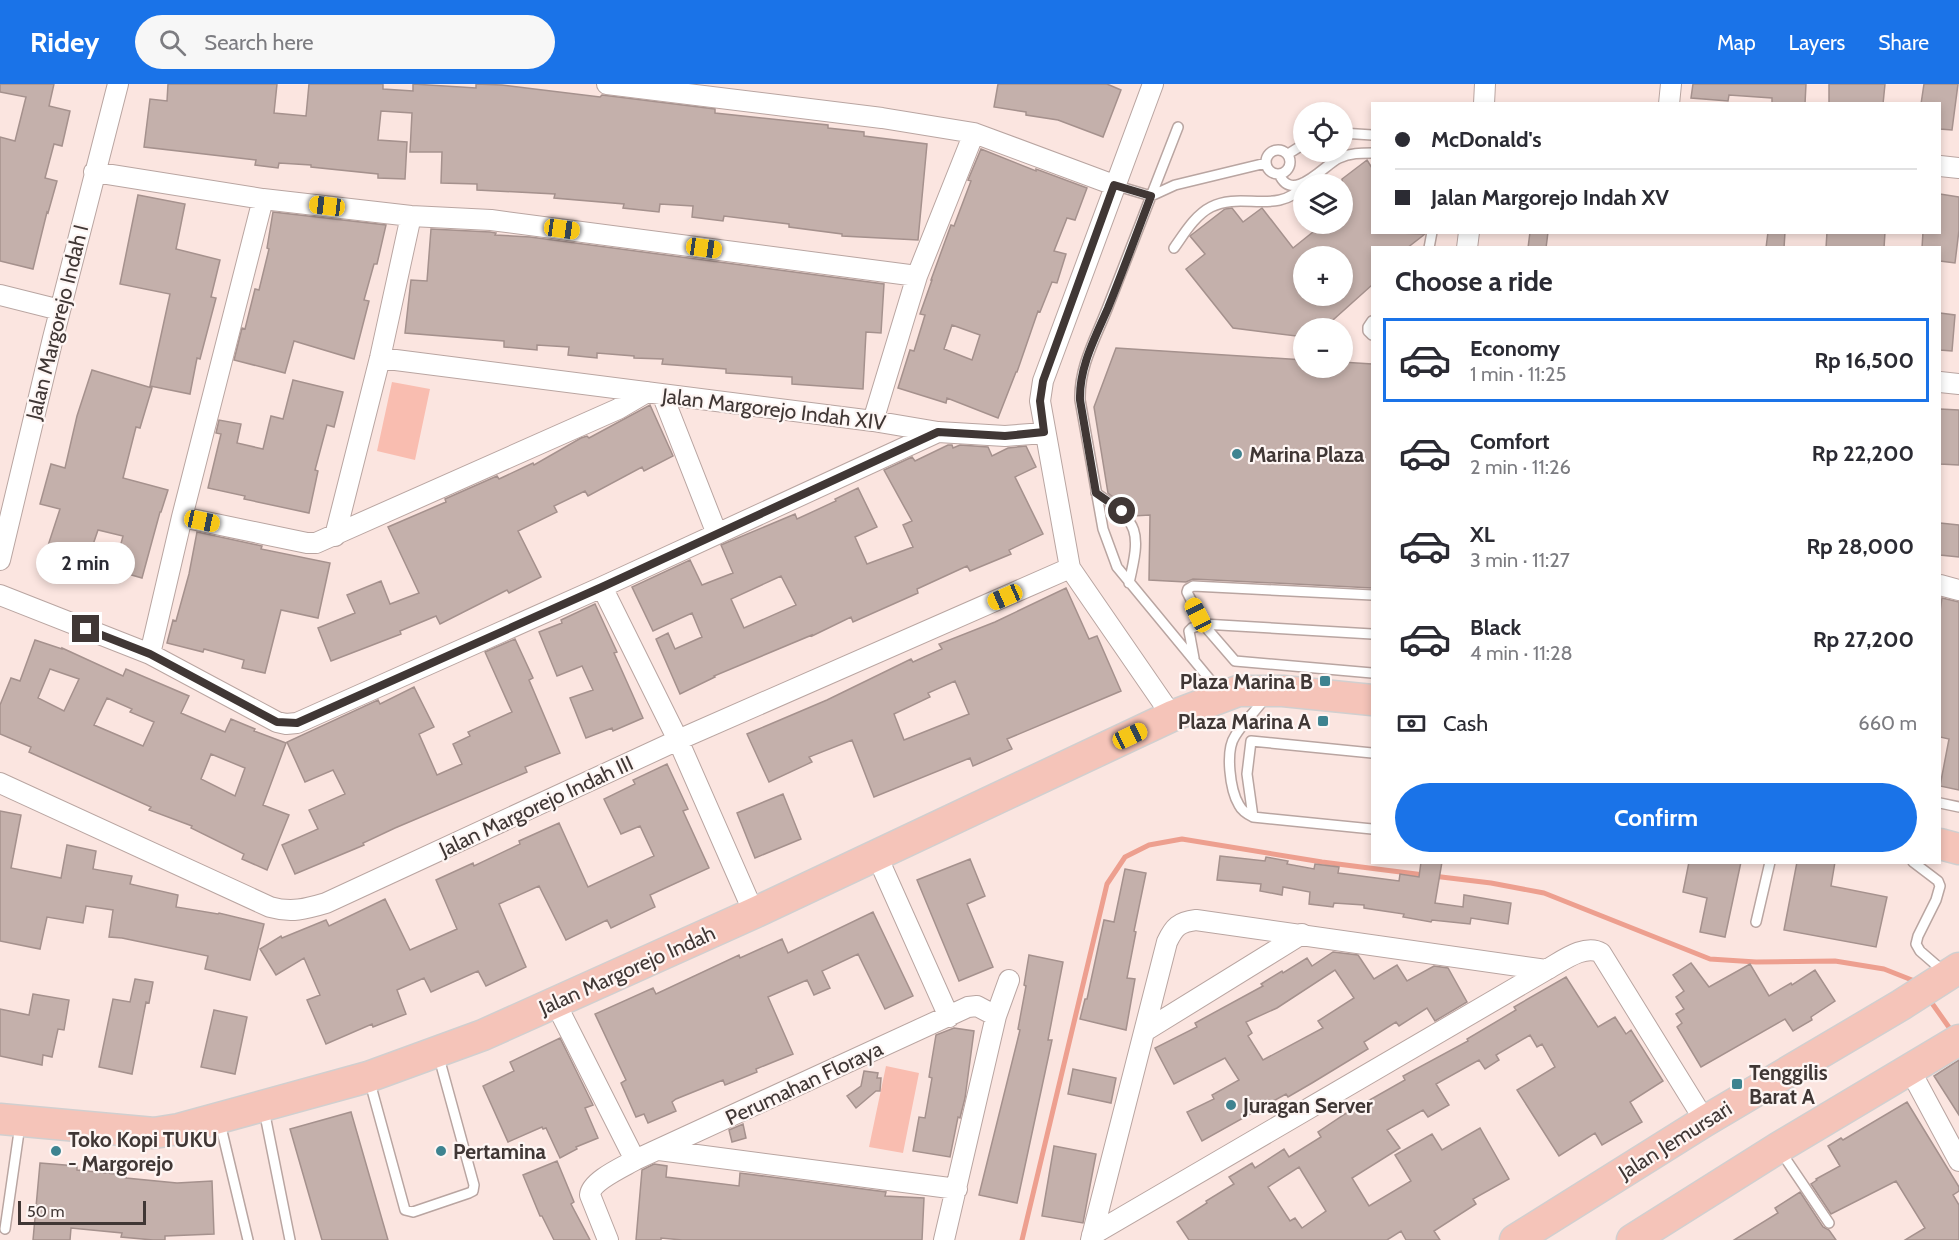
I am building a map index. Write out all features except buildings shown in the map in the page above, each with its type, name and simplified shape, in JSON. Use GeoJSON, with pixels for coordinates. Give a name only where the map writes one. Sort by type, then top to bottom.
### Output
{"type":"FeatureCollection","features":[{"type":"Feature","properties":{"kind":"main road","name":"Jalan Margorejo Indah"},"geometry":{"type":"LineString","coordinates":[[10,1121],[154,1133],[179,1129],[368,1077],[483,1035],[754,913],[1172,716],[1238,691],[1283,691],[1371,700]]}},
{"type":"Feature","properties":{"kind":"main road","name":"Jalan Margorejo Indah"},"geometry":{"type":"LineString","coordinates":[[1224,697],[1238,702],[1326,707],[1371,713]]}},
{"type":"Feature","properties":{"kind":"main road"},"geometry":{"type":"LineString","coordinates":[[1941,825],[1959,829]]}},
{"type":"Feature","properties":{"kind":"main road"},"geometry":{"type":"LineString","coordinates":[[1941,844],[1959,849]]}},
{"type":"Feature","properties":{"kind":"main road","name":"Jalan Jemursari"},"geometry":{"type":"LineString","coordinates":[[1515,1240],[1705,1121],[1948,976]]}},
{"type":"Feature","properties":{"kind":"main road"},"geometry":{"type":"LineString","coordinates":[[1632,1240],[1913,1063],[1958,1025]]}},
{"type":"Feature","properties":{"kind":"street","name":"Jalan Margorejo Indah I"},"geometry":{"type":"LineString","coordinates":[[0,560],[94,172],[118,84]]}},
{"type":"Feature","properties":{"kind":"street"},"geometry":{"type":"LineString","coordinates":[[607,84],[882,118],[974,133],[1120,187]]}},
{"type":"Feature","properties":{"kind":"street"},"geometry":{"type":"LineString","coordinates":[[1153,84],[1120,187],[1043,381],[1040,401],[1070,568],[1172,716]]}},
{"type":"Feature","properties":{"kind":"street"},"geometry":{"type":"LineString","coordinates":[[1484,102],[1485,84]]}},
{"type":"Feature","properties":{"kind":"street"},"geometry":{"type":"LineString","coordinates":[[1669,102],[1671,84]]}},
{"type":"Feature","properties":{"kind":"street"},"geometry":{"type":"LineString","coordinates":[[873,421],[917,276],[974,133]]}},
{"type":"Feature","properties":{"kind":"street"},"geometry":{"type":"LineString","coordinates":[[1941,166],[1959,168]]}},
{"type":"Feature","properties":{"kind":"street"},"geometry":{"type":"LineString","coordinates":[[94,172],[263,199],[411,216],[491,220],[917,276]]}},
{"type":"Feature","properties":{"kind":"street"},"geometry":{"type":"LineString","coordinates":[[150,654],[182,517],[263,199]]}},
{"type":"Feature","properties":{"kind":"street"},"geometry":{"type":"LineString","coordinates":[[335,536],[380,358],[411,216]]}},
{"type":"Feature","properties":{"kind":"street"},"geometry":{"type":"LineString","coordinates":[[0,295],[60,310]]}},
{"type":"Feature","properties":{"kind":"street","name":"Jalan Margorejo Indah XIV"},"geometry":{"type":"LineString","coordinates":[[380,358],[873,421],[938,432],[1005,436],[1044,432]]}},
{"type":"Feature","properties":{"kind":"street"},"geometry":{"type":"LineString","coordinates":[[1941,382],[1959,384]]}},
{"type":"Feature","properties":{"kind":"street"},"geometry":{"type":"LineString","coordinates":[[654,393],[717,534]]}},
{"type":"Feature","properties":{"kind":"street","name":"Jalan Margorejo Indah XIV"},"geometry":{"type":"LineString","coordinates":[[182,517],[316,543],[654,393]]}},
{"type":"Feature","properties":{"kind":"street"},"geometry":{"type":"LineString","coordinates":[[0,595],[150,654],[277,722],[297,723],[602,587],[938,432]]}},
{"type":"Feature","properties":{"kind":"street","name":"Jalan Margorejo Indah III"},"geometry":{"type":"LineString","coordinates":[[0,783],[270,907],[284,911],[299,911],[326,903],[678,740],[1070,568]]}},
{"type":"Feature","properties":{"kind":"street"},"geometry":{"type":"LineString","coordinates":[[1941,585],[1959,590]]}},
{"type":"Feature","properties":{"kind":"street"},"geometry":{"type":"LineString","coordinates":[[602,587],[678,740],[754,913]]}},
{"type":"Feature","properties":{"kind":"street"},"geometry":{"type":"LineString","coordinates":[[877,856],[949,1017]]}},
{"type":"Feature","properties":{"kind":"street"},"geometry":{"type":"LineString","coordinates":[[1092,1238],[1167,942],[1176,925],[1184,921],[1196,920],[1546,970]]}},
{"type":"Feature","properties":{"kind":"street"},"geometry":{"type":"LineString","coordinates":[[1144,1031],[1302,934]]}},
{"type":"Feature","properties":{"kind":"street"},"geometry":{"type":"LineString","coordinates":[[1092,1238],[1546,970],[1583,951],[1593,949],[1601,953],[1705,1121]]}},
{"type":"Feature","properties":{"kind":"street"},"geometry":{"type":"LineString","coordinates":[[944,1240],[996,1016],[1009,980]]}},
{"type":"Feature","properties":{"kind":"street"},"geometry":{"type":"LineString","coordinates":[[555,1002],[635,1160]]}},
{"type":"Feature","properties":{"kind":"street","name":"Perumahan Floraya"},"geometry":{"type":"LineString","coordinates":[[608,1240],[589,1191],[595,1184],[635,1160],[972,1006],[977,1006],[996,1016]]}},
{"type":"Feature","properties":{"kind":"street"},"geometry":{"type":"LineString","coordinates":[[1913,1063],[1959,1161]]}},
{"type":"Feature","properties":{"kind":"street","name":"Perumahan Floraya"},"geometry":{"type":"LineString","coordinates":[[658,1150],[957,1189]]}},
{"type":"Feature","properties":{"kind":"lane"},"geometry":{"type":"LineString","coordinates":[[1178,127],[1147,195],[1108,309],[1088,352],[1079,385],[1080,400],[1103,530],[1111,554],[1130,583],[1224,697]]}},
{"type":"Feature","properties":{"kind":"lane"},"geometry":{"type":"LineString","coordinates":[[1353,134],[1371,135]]}},
{"type":"Feature","properties":{"kind":"lane"},"geometry":{"type":"LineString","coordinates":[[1276,150],[1283,150],[1288,154],[1290,160],[1289,166],[1282,172],[1273,173],[1268,169],[1266,163],[1271,152],[1276,150]]}},
{"type":"Feature","properties":{"kind":"lane"},"geometry":{"type":"LineString","coordinates":[[1288,154],[1293,151]]}},
{"type":"Feature","properties":{"kind":"lane"},"geometry":{"type":"LineString","coordinates":[[1318,174],[1336,159],[1352,153],[1371,153]]}},
{"type":"Feature","properties":{"kind":"lane"},"geometry":{"type":"LineString","coordinates":[[1120,187],[1147,195],[1175,185],[1266,163]]}},
{"type":"Feature","properties":{"kind":"lane"},"geometry":{"type":"LineString","coordinates":[[1282,172],[1281,178],[1293,184]]}},
{"type":"Feature","properties":{"kind":"lane"},"geometry":{"type":"LineString","coordinates":[[1173,248],[1198,216],[1212,206],[1230,202],[1271,202],[1293,195]]}},
{"type":"Feature","properties":{"kind":"lane"},"geometry":{"type":"LineString","coordinates":[[1096,493],[1122,511],[1132,525],[1136,540],[1136,556],[1130,583]]}},
{"type":"Feature","properties":{"kind":"lane"},"geometry":{"type":"LineString","coordinates":[[1371,595],[1193,586],[1188,588],[1187,592],[1203,624],[1235,661],[1371,673]]}},
{"type":"Feature","properties":{"kind":"lane"},"geometry":{"type":"LineString","coordinates":[[1195,661],[1189,631],[1203,624],[1371,634]]}},
{"type":"Feature","properties":{"kind":"lane"},"geometry":{"type":"LineString","coordinates":[[1262,702],[1235,735],[1230,747],[1229,762],[1238,803],[1243,811],[1253,817],[1371,829]]}},
{"type":"Feature","properties":{"kind":"lane"},"geometry":{"type":"LineString","coordinates":[[1253,817],[1247,774],[1251,741],[1371,753]]}},
{"type":"Feature","properties":{"kind":"lane"},"geometry":{"type":"LineString","coordinates":[[1941,802],[1959,807]]}},
{"type":"Feature","properties":{"kind":"lane"},"geometry":{"type":"LineString","coordinates":[[1756,922],[1770,864]]}},
{"type":"Feature","properties":{"kind":"lane"},"geometry":{"type":"LineString","coordinates":[[1916,864],[1938,881],[1940,886],[1916,944],[1920,951],[1948,976]]}},
{"type":"Feature","properties":{"kind":"lane"},"geometry":{"type":"LineString","coordinates":[[368,1077],[405,1210],[413,1212],[469,1193],[473,1191],[474,1185],[437,1052]]}},
{"type":"Feature","properties":{"kind":"lane"},"geometry":{"type":"LineString","coordinates":[[263,1105],[290,1240]]}},
{"type":"Feature","properties":{"kind":"lane"},"geometry":{"type":"LineString","coordinates":[[218,1117],[248,1240]]}},
{"type":"Feature","properties":{"kind":"lane"},"geometry":{"type":"LineString","coordinates":[[5,1228],[10,1121]]}},
{"type":"Feature","properties":{"kind":"lane"},"geometry":{"type":"LineString","coordinates":[[1778,1148],[1829,1223]]}},
{"type":"Feature","properties":{"kind":"shaded area"},"geometry":{"type":"Polygon","coordinates":[[[392,382],[430,389],[415,460],[377,451],[392,382]]]}},
{"type":"Feature","properties":{"kind":"shaded area"},"geometry":{"type":"Polygon","coordinates":[[[886,1066],[919,1073],[903,1153],[869,1147],[886,1066]]]}},
{"type":"Feature","properties":{"kind":"waterway"},"geometry":{"type":"LineString","coordinates":[[1022,1240],[1107,884],[1125,857],[1149,845],[1182,839],[1322,862],[1424,875]]}},
{"type":"Feature","properties":{"kind":"waterway"},"geometry":{"type":"LineString","coordinates":[[1433,876],[1491,883],[1544,893],[1710,959],[1756,962],[1835,961],[1884,969],[1917,982]]}},
{"type":"Feature","properties":{"kind":"waterway"},"geometry":{"type":"LineString","coordinates":[[1929,999],[1953,1033]]}},
{"type":"Feature","properties":{"kind":"place","name":"Marina Plaza"},"geometry":{"type":"Point","coordinates":[1237,454]}},
{"type":"Feature","properties":{"kind":"place","name":"Plaza Marina B"},"geometry":{"type":"Point","coordinates":[1325,681]}},
{"type":"Feature","properties":{"kind":"place","name":"Plaza Marina A"},"geometry":{"type":"Point","coordinates":[1323,721]}},
{"type":"Feature","properties":{"kind":"place","name":"Tenggilis Barat A"},"geometry":{"type":"Point","coordinates":[1737,1084]}},
{"type":"Feature","properties":{"kind":"place","name":"Juragan Server"},"geometry":{"type":"Point","coordinates":[1231,1105]}},
{"type":"Feature","properties":{"kind":"place","name":"Toko Kopi TUKU - Margorejo"},"geometry":{"type":"Point","coordinates":[56,1151]}},
{"type":"Feature","properties":{"kind":"place","name":"Pertamina"},"geometry":{"type":"Point","coordinates":[441,1151]}},
{"type":"Feature","properties":{"kind":"route"},"geometry":{"type":"LineString","coordinates":[[86,629],[150,654],[277,722],[297,723],[602,587],[938,432],[1005,436],[1044,432],[1040,401],[1043,381],[1114,185],[1151,196],[1108,309],[1088,352],[1079,385],[1096,493],[1122,511]]}}]}
